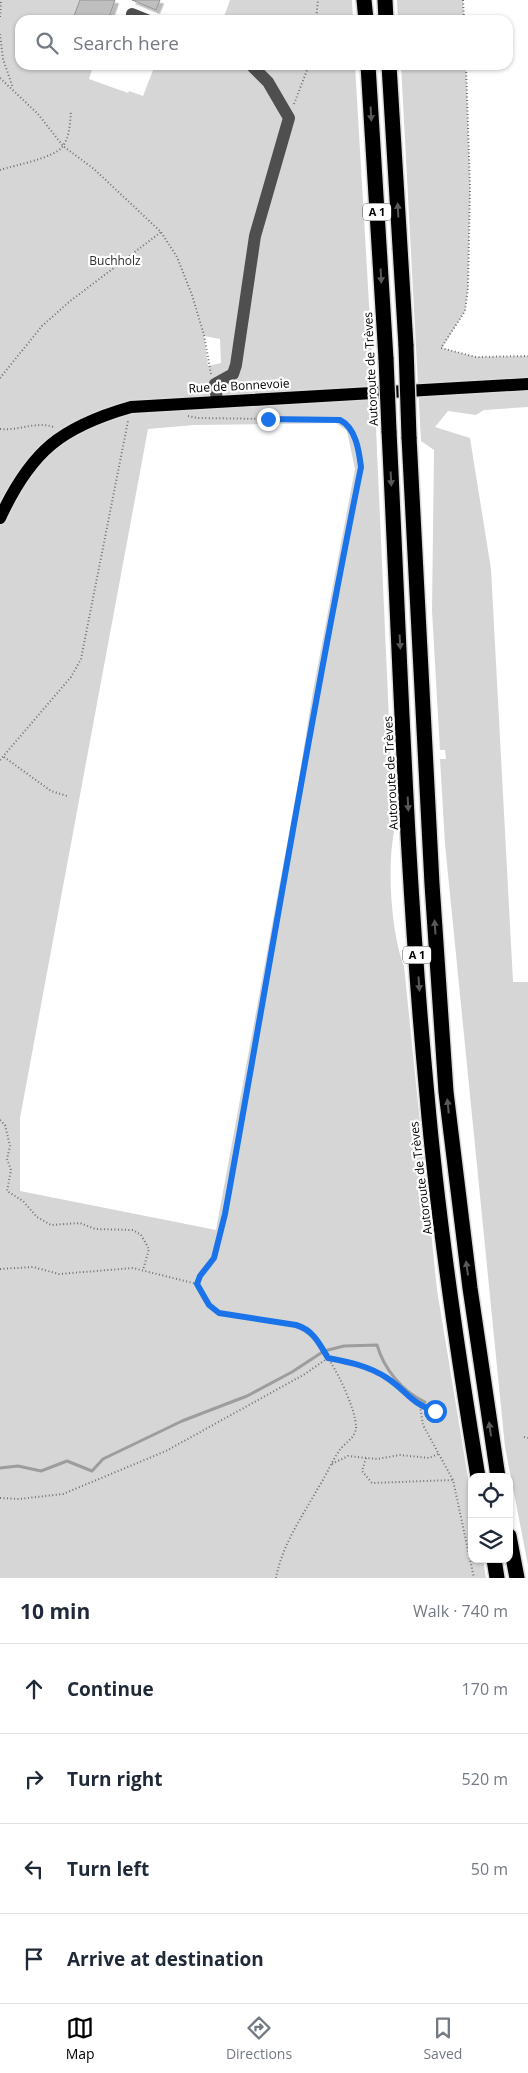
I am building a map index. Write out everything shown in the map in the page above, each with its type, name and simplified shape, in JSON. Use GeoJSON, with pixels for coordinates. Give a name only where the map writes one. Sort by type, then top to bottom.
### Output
{"type":"FeatureCollection","features":[{"type":"Feature","properties":{"kind":"highway"},"geometry":{"type":"LineString","coordinates":[[364,0],[366,15]]}},
{"type":"Feature","properties":{"kind":"highway"},"geometry":{"type":"LineString","coordinates":[[385,0],[386,15]]}},
{"type":"Feature","properties":{"kind":"highway","name":"Autoroute de Trèves"},"geometry":{"type":"LineString","coordinates":[[368,70],[386,359],[412,883],[426,1093],[437,1195],[477,1473]]}},
{"type":"Feature","properties":{"kind":"highway","name":"A 1"},"geometry":{"type":"LineString","coordinates":[[389,70],[406,346],[431,864],[446,1092],[466,1260],[497,1473]]}},
{"type":"Feature","properties":{"kind":"highway"},"geometry":{"type":"LineString","coordinates":[[513,1557],[517,1578]]}},
{"type":"Feature","properties":{"kind":"highway"},"geometry":{"type":"LineString","coordinates":[[495,1563],[497,1578]]}},
{"type":"Feature","properties":{"kind":"main road","name":"Rue de Bonnevoie"},"geometry":{"type":"LineString","coordinates":[[0,518],[24,471],[43,450],[65,434],[94,419],[131,407],[528,384]]}},
{"type":"Feature","properties":{"kind":"lane"},"geometry":{"type":"LineString","coordinates":[[217,402],[215,384],[233,374],[236,365],[254,236],[289,118],[268,82],[256,70]]}},
{"type":"Feature","properties":{"kind":"path"},"geometry":{"type":"LineString","coordinates":[[316,15],[318,0]]}},
{"type":"Feature","properties":{"kind":"path"},"geometry":{"type":"LineString","coordinates":[[463,0],[464,15]]}},
{"type":"Feature","properties":{"kind":"path"},"geometry":{"type":"LineString","coordinates":[[0,16],[1,2]]}},
{"type":"Feature","properties":{"kind":"path"},"geometry":{"type":"LineString","coordinates":[[0,34],[3,59],[14,90]]}},
{"type":"Feature","properties":{"kind":"path"},"geometry":{"type":"LineString","coordinates":[[289,118],[307,70]]}},
{"type":"Feature","properties":{"kind":"path"},"geometry":{"type":"LineString","coordinates":[[466,70],[470,187],[468,288],[465,311],[441,348],[476,357],[528,356]]}},
{"type":"Feature","properties":{"kind":"path"},"geometry":{"type":"LineString","coordinates":[[0,78],[38,114],[63,146],[94,169],[162,232],[177,257],[192,295],[204,335],[208,366],[215,384]]}},
{"type":"Feature","properties":{"kind":"path"},"geometry":{"type":"LineString","coordinates":[[0,170],[55,153],[63,146],[70,126],[71,111]]}},
{"type":"Feature","properties":{"kind":"path"},"geometry":{"type":"LineString","coordinates":[[0,378],[42,326],[69,302],[162,232]]}},
{"type":"Feature","properties":{"kind":"path"},"geometry":{"type":"LineString","coordinates":[[172,404],[180,414],[197,418],[340,420],[351,428],[359,452],[361,467],[317,689],[302,785],[225,1214],[214,1258],[200,1276],[197,1284]]}},
{"type":"Feature","properties":{"kind":"path"},"geometry":{"type":"LineString","coordinates":[[0,760],[72,677],[81,659],[131,407]]}},
{"type":"Feature","properties":{"kind":"path"},"geometry":{"type":"LineString","coordinates":[[0,429],[12,430],[37,424],[52,426],[65,434]]}},
{"type":"Feature","properties":{"kind":"path"},"geometry":{"type":"LineString","coordinates":[[4,757],[50,790],[67,796]]}},
{"type":"Feature","properties":{"kind":"path"},"geometry":{"type":"LineString","coordinates":[[0,1120],[6,1126],[10,1146],[7,1159],[11,1170],[7,1191],[22,1201],[37,1217],[51,1225],[80,1223],[95,1229],[133,1230],[141,1235],[149,1250],[143,1270]]}},
{"type":"Feature","properties":{"kind":"path"},"geometry":{"type":"LineString","coordinates":[[0,1269],[33,1267],[59,1274],[133,1268],[143,1270],[197,1284],[209,1305],[219,1313],[296,1325],[307,1328],[315,1336],[335,1369],[352,1410],[356,1427],[354,1434],[340,1449],[288,1540],[279,1561],[276,1578]]}},
{"type":"Feature","properties":{"kind":"path"},"geometry":{"type":"LineString","coordinates":[[0,1498],[20,1499],[63,1494],[166,1451],[305,1374],[328,1358],[361,1365],[388,1379],[420,1406],[435,1411]]}},
{"type":"Feature","properties":{"kind":"path"},"geometry":{"type":"LineString","coordinates":[[420,1406],[423,1425],[438,1454],[451,1472],[474,1578]]}},
{"type":"Feature","properties":{"kind":"path"},"geometry":{"type":"LineString","coordinates":[[524,1437],[528,1438]]}},
{"type":"Feature","properties":{"kind":"path"},"geometry":{"type":"LineString","coordinates":[[332,1464],[348,1456],[377,1460],[400,1456],[429,1458],[438,1454]]}},
{"type":"Feature","properties":{"kind":"path"},"geometry":{"type":"LineString","coordinates":[[366,1458],[362,1471],[372,1483],[453,1480]]}},
{"type":"Feature","properties":{"kind":"green space","name":"Buchholz"},"geometry":{"type":"Polygon","coordinates":[[[0,0],[80,0],[75,15],[15,15],[15,70],[92,70],[89,79],[128,93],[129,91],[143,96],[153,70],[355,70],[375,406],[394,832],[391,863],[393,918],[404,966],[437,1290],[468,1478],[468,1563],[484,1563],[486,1578],[0,1578],[0,0]],[[204,336],[208,366],[221,363],[220,339],[204,336]],[[336,423],[194,425],[148,429],[20,1118],[20,1191],[216,1230],[355,469],[347,431],[336,423]]]}},
{"type":"Feature","properties":{"kind":"green space"},"geometry":{"type":"Polygon","coordinates":[[[230,0],[352,0],[353,15],[225,15],[230,0]]]}},
{"type":"Feature","properties":{"kind":"green space"},"geometry":{"type":"Polygon","coordinates":[[[397,0],[463,0],[464,15],[398,15],[397,0]]]}},
{"type":"Feature","properties":{"kind":"green space"},"geometry":{"type":"Polygon","coordinates":[[[401,70],[466,70],[470,187],[468,288],[465,311],[442,348],[476,357],[528,356],[528,407],[484,410],[476,415],[448,411],[435,427],[470,438],[491,569],[513,982],[528,982],[528,1565],[513,1488],[513,1473],[510,1473],[505,1447],[445,844],[440,759],[446,759],[445,750],[440,750],[432,611],[434,450],[421,441],[401,70]]]}},
{"type":"Feature","properties":{"kind":"building"},"geometry":{"type":"Polygon","coordinates":[[[80,0],[115,0],[110,15],[74,15],[80,0]]]}},
{"type":"Feature","properties":{"kind":"building"},"geometry":{"type":"Polygon","coordinates":[[[132,0],[160,0],[156,10],[132,0]]]}},
{"type":"Feature","properties":{"kind":"waterway"},"geometry":{"type":"LineString","coordinates":[[0,1468],[18,1466],[41,1471],[67,1461],[92,1471],[103,1459],[182,1421],[247,1396],[292,1372],[324,1351],[344,1346],[377,1345],[389,1371],[409,1392],[425,1402]]}},
{"type":"Feature","properties":{"kind":"route"},"geometry":{"type":"LineString","coordinates":[[268,419],[340,420],[346,423],[351,428],[359,452],[361,467],[317,689],[302,785],[225,1214],[214,1258],[200,1276],[197,1284],[209,1305],[219,1313],[307,1328],[315,1336],[328,1358],[361,1365],[388,1379],[420,1406],[435,1411]]}}]}
